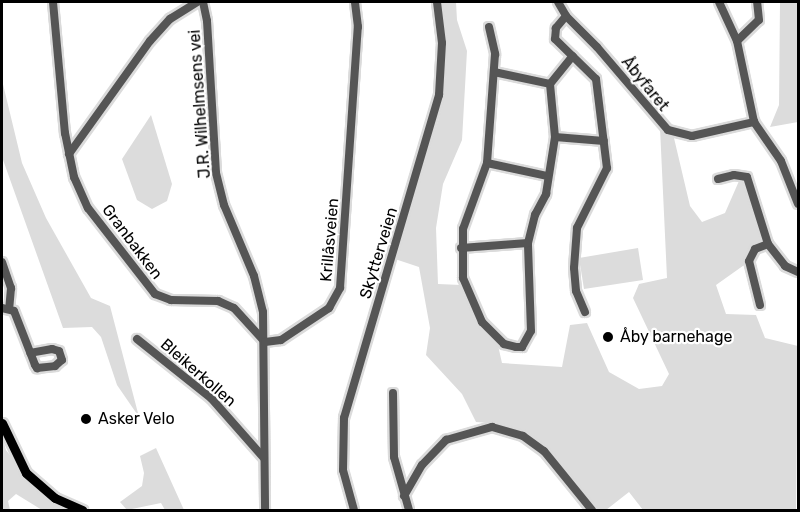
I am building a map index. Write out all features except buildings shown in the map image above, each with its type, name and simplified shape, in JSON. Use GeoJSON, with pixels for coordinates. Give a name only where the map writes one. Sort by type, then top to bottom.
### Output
{"type":"FeatureCollection","features":[{"type":"Feature","properties":{"kind":"main road"},"geometry":{"type":"LineString","coordinates":[[2,423],[26,473],[55,498],[82,510]]}},
{"type":"Feature","properties":{"kind":"street","name":"Granbakken"},"geometry":{"type":"LineString","coordinates":[[53,2],[57,70],[69,154],[80,195],[113,243],[155,294],[171,300],[218,301],[234,308],[265,342]]}},
{"type":"Feature","properties":{"kind":"street"},"geometry":{"type":"LineString","coordinates":[[69,154],[150,41],[170,19],[197,2]]}},
{"type":"Feature","properties":{"kind":"street","name":"J.R. Wilhelmsens vei"},"geometry":{"type":"LineString","coordinates":[[203,2],[207,21],[216,173],[224,205],[254,276],[265,342]]}},
{"type":"Feature","properties":{"kind":"street","name":"Krillåsveien"},"geometry":{"type":"LineString","coordinates":[[265,342],[281,340],[329,308],[340,288],[358,27],[355,2]]}},
{"type":"Feature","properties":{"kind":"street","name":"Skytterveien"},"geometry":{"type":"LineString","coordinates":[[354,510],[343,470],[344,418],[439,95],[442,43],[437,2]]}},
{"type":"Feature","properties":{"kind":"street","name":"Åbyfaret"},"geometry":{"type":"LineString","coordinates":[[558,2],[566,16],[597,47],[668,130],[692,136],[754,122]]}},
{"type":"Feature","properties":{"kind":"street"},"geometry":{"type":"LineString","coordinates":[[719,2],[737,41],[754,122],[781,160],[798,204]]}},
{"type":"Feature","properties":{"kind":"street"},"geometry":{"type":"LineString","coordinates":[[737,41],[759,20],[758,2]]}},
{"type":"Feature","properties":{"kind":"street"},"geometry":{"type":"LineString","coordinates":[[566,16],[556,28],[555,39],[596,79],[604,141],[604,178],[584,208],[575,243],[576,291],[585,312]]}},
{"type":"Feature","properties":{"kind":"street"},"geometry":{"type":"LineString","coordinates":[[489,27],[495,54],[487,163],[471,200],[461,248],[464,285],[482,322],[504,344],[522,347],[531,332],[533,308],[528,243],[535,215],[546,194],[547,176],[555,137],[550,84],[573,56]]}},
{"type":"Feature","properties":{"kind":"street"},"geometry":{"type":"LineString","coordinates":[[494,72],[550,84]]}},
{"type":"Feature","properties":{"kind":"street"},"geometry":{"type":"LineString","coordinates":[[555,137],[604,141]]}},
{"type":"Feature","properties":{"kind":"street"},"geometry":{"type":"LineString","coordinates":[[487,163],[547,176]]}},
{"type":"Feature","properties":{"kind":"street"},"geometry":{"type":"LineString","coordinates":[[718,179],[734,175],[747,177],[768,244],[786,266],[798,272]]}},
{"type":"Feature","properties":{"kind":"street"},"geometry":{"type":"LineString","coordinates":[[461,248],[528,243]]}},
{"type":"Feature","properties":{"kind":"street"},"geometry":{"type":"LineString","coordinates":[[760,305],[749,261],[755,249],[768,244]]}},
{"type":"Feature","properties":{"kind":"street"},"geometry":{"type":"LineString","coordinates":[[2,262],[11,288],[5,309],[15,314],[30,353]]}},
{"type":"Feature","properties":{"kind":"street","name":"Bleikerkollen"},"geometry":{"type":"LineString","coordinates":[[137,339],[210,398],[263,457]]}},
{"type":"Feature","properties":{"kind":"street"},"geometry":{"type":"LineString","coordinates":[[265,342],[263,457],[265,510]]}},
{"type":"Feature","properties":{"kind":"street"},"geometry":{"type":"LineString","coordinates":[[393,393],[392,440],[409,510]]}},
{"type":"Feature","properties":{"kind":"street"},"geometry":{"type":"LineString","coordinates":[[404,496],[422,465],[446,440],[492,427],[523,436],[544,451],[592,510]]}},
{"type":"Feature","properties":{"kind":"shaded area"},"geometry":{"type":"Polygon","coordinates":[[[441,2],[456,2],[457,20],[467,51],[462,140],[443,184],[436,228],[438,284],[461,285],[480,323],[497,341],[502,363],[562,367],[570,325],[587,323],[609,372],[639,389],[662,386],[669,374],[633,298],[639,284],[667,278],[660,128],[674,138],[690,206],[702,222],[725,213],[739,181],[747,184],[764,241],[752,247],[747,263],[716,285],[726,314],[756,315],[765,338],[798,346],[796,510],[643,510],[629,492],[606,510],[598,510],[552,451],[503,424],[476,422],[462,394],[426,355],[430,328],[419,267],[392,258],[439,118],[445,75],[441,2]]]}},
{"type":"Feature","properties":{"kind":"shaded area"},"geometry":{"type":"Polygon","coordinates":[[[780,2],[798,2],[798,122],[770,127],[779,105],[780,2]]]}},
{"type":"Feature","properties":{"kind":"shaded area"},"geometry":{"type":"Polygon","coordinates":[[[2,80],[22,163],[46,218],[91,298],[110,306],[139,417],[117,385],[101,337],[92,327],[63,328],[2,157],[2,80]]]}},
{"type":"Feature","properties":{"kind":"shaded area"},"geometry":{"type":"Polygon","coordinates":[[[151,115],[172,184],[167,201],[152,209],[137,200],[122,159],[151,115]]]}},
{"type":"Feature","properties":{"kind":"shaded area"},"geometry":{"type":"Polygon","coordinates":[[[638,248],[643,280],[584,289],[579,258],[638,248]]]}},
{"type":"Feature","properties":{"kind":"shaded area"},"geometry":{"type":"Polygon","coordinates":[[[2,435],[6,450],[37,490],[73,510],[42,510],[16,494],[8,501],[10,510],[2,510],[2,435]]]}},
{"type":"Feature","properties":{"kind":"shaded area"},"geometry":{"type":"Polygon","coordinates":[[[156,448],[184,510],[165,510],[161,503],[127,510],[120,502],[142,486],[144,473],[140,456],[156,448]]]}},
{"type":"Feature","properties":{"kind":"place","name":"Åby barnehage"},"geometry":{"type":"Point","coordinates":[608,337]}},
{"type":"Feature","properties":{"kind":"place","name":"Asker Velo"},"geometry":{"type":"Point","coordinates":[86,419]}}]}
